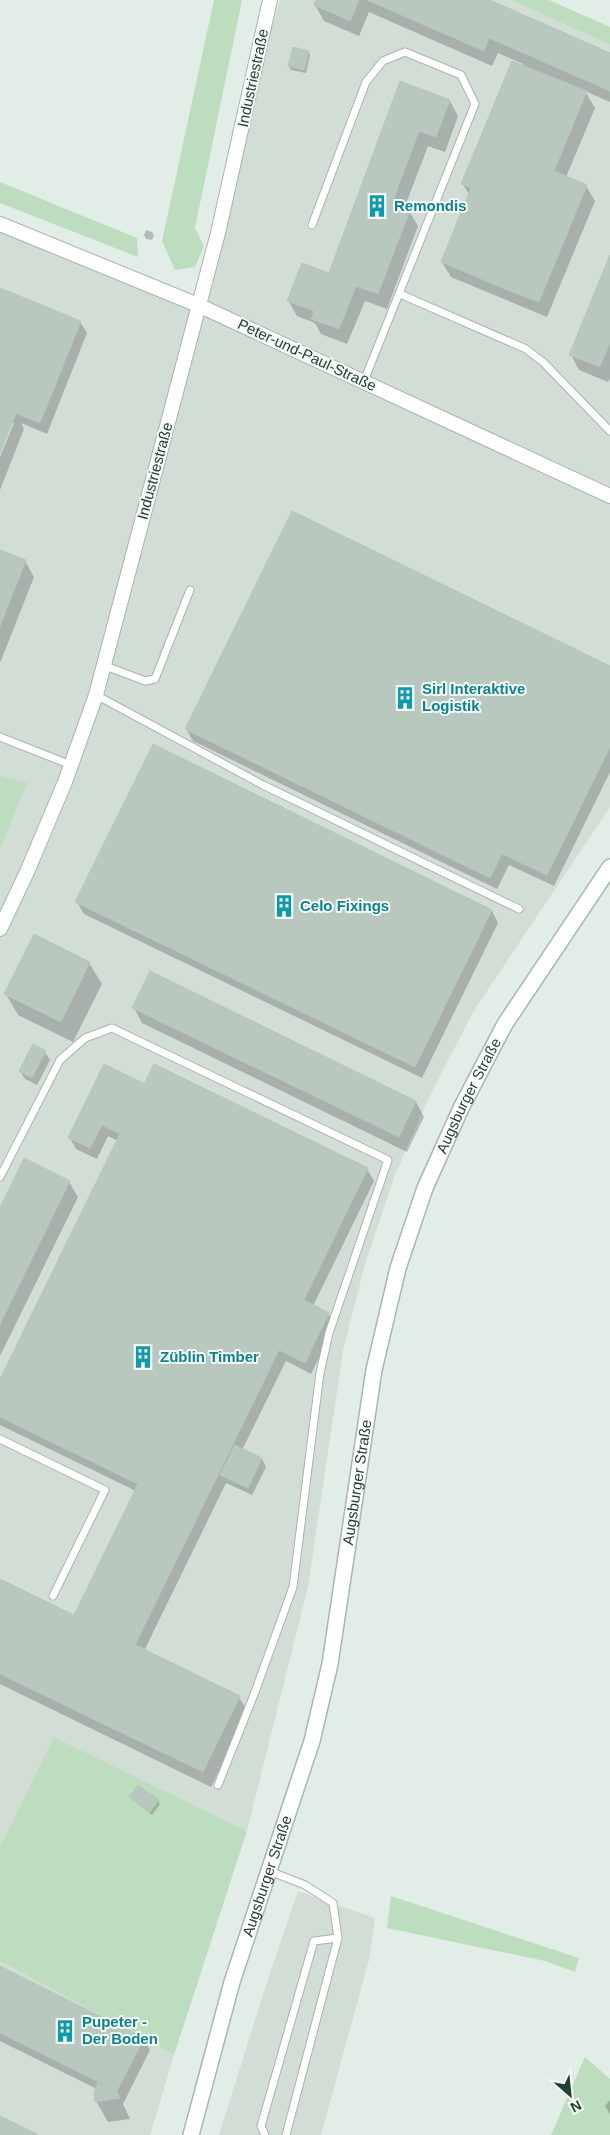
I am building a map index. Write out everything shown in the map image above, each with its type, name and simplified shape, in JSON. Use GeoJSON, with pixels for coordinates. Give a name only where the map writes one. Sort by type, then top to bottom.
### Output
{"type":"FeatureCollection","features":[{"type":"Feature","properties":{"kind":"main road","name":"Augsburger Straße"},"geometry":{"type":"LineString","coordinates":[[191,2135],[232,1982],[312,1740],[330,1664],[374,1370],[398,1268],[425,1188],[461,1108],[483,1066],[510,1016],[610,867]]}},
{"type":"Feature","properties":{"kind":"street","name":"Industriestraße"},"geometry":{"type":"LineString","coordinates":[[0,929],[27,872],[96,696],[218,234],[270,0]]}},
{"type":"Feature","properties":{"kind":"street","name":"Peter-und-Paul-Straße"},"geometry":{"type":"LineString","coordinates":[[0,224],[198,305],[610,496]]}},
{"type":"Feature","properties":{"kind":"lane"},"geometry":{"type":"LineString","coordinates":[[312,225],[366,82],[383,61],[406,52],[461,76],[475,104],[364,381]]}},
{"type":"Feature","properties":{"kind":"lane"},"geometry":{"type":"LineString","coordinates":[[400,294],[526,349],[543,362],[610,431]]}},
{"type":"Feature","properties":{"kind":"lane"},"geometry":{"type":"LineString","coordinates":[[104,665],[145,681],[155,679],[190,590]]}},
{"type":"Feature","properties":{"kind":"lane"},"geometry":{"type":"LineString","coordinates":[[96,696],[264,785],[519,909]]}},
{"type":"Feature","properties":{"kind":"lane"},"geometry":{"type":"LineString","coordinates":[[0,737],[70,765]]}},
{"type":"Feature","properties":{"kind":"lane"},"geometry":{"type":"LineString","coordinates":[[0,1177],[60,1060],[85,1038],[112,1028],[388,1160],[329,1332],[320,1373],[293,1587],[255,1692],[218,1785]]}},
{"type":"Feature","properties":{"kind":"lane"},"geometry":{"type":"LineString","coordinates":[[0,1438],[105,1490],[53,1596]]}},
{"type":"Feature","properties":{"kind":"lane"},"geometry":{"type":"LineString","coordinates":[[269,1871],[305,1885],[333,1903],[338,1938],[286,2135]]}},
{"type":"Feature","properties":{"kind":"lane"},"geometry":{"type":"LineString","coordinates":[[265,2135],[261,2126],[314,1941],[338,1938]]}},
{"type":"Feature","properties":{"kind":"shaded area"},"geometry":{"type":"Polygon","coordinates":[[[280,0],[511,0],[610,45],[610,807],[475,1009],[428,1099],[395,1175],[365,1264],[343,1351],[308,1587],[247,1831],[54,1737],[0,1846],[0,229],[191,307],[280,0]]]}},
{"type":"Feature","properties":{"kind":"shaded area"},"geometry":{"type":"Polygon","coordinates":[[[298,1891],[375,1918],[369,1960],[321,2135],[219,2135],[266,1985],[298,1891]]]}},
{"type":"Feature","properties":{"kind":"shaded area"},"geometry":{"type":"Polygon","coordinates":[[[0,1961],[174,2055],[150,2135],[0,2135],[0,1961]]]}},
{"type":"Feature","properties":{"kind":"green space"},"geometry":{"type":"Polygon","coordinates":[[[214,0],[242,0],[195,228],[204,246],[195,267],[175,270],[162,241],[214,0]]]}},
{"type":"Feature","properties":{"kind":"green space"},"geometry":{"type":"Polygon","coordinates":[[[511,0],[549,0],[610,27],[610,45],[511,0]]]}},
{"type":"Feature","properties":{"kind":"green space"},"geometry":{"type":"Polygon","coordinates":[[[0,182],[137,238],[138,257],[0,203],[0,182]]]}},
{"type":"Feature","properties":{"kind":"green space"},"geometry":{"type":"Polygon","coordinates":[[[0,776],[27,783],[0,849],[0,776]]]}},
{"type":"Feature","properties":{"kind":"green space"},"geometry":{"type":"Polygon","coordinates":[[[54,1737],[247,1831],[174,2055],[0,1961],[0,1846],[54,1737]]]}},
{"type":"Feature","properties":{"kind":"green space"},"geometry":{"type":"Polygon","coordinates":[[[391,1896],[579,1958],[575,1972],[545,1961],[387,1928],[391,1896]]]}},
{"type":"Feature","properties":{"kind":"green space"},"geometry":{"type":"Polygon","coordinates":[[[585,2057],[610,2079],[610,2135],[551,2135],[585,2057]]]}},
{"type":"Feature","properties":{"kind":"building"},"geometry":{"type":"Polygon","coordinates":[[[316,0],[359,0],[350,21],[314,5],[316,0]]]}},
{"type":"Feature","properties":{"kind":"building"},"geometry":{"type":"Polygon","coordinates":[[[367,0],[490,0],[610,53],[610,91],[489,38],[484,51],[367,0]]]}},
{"type":"Feature","properties":{"kind":"building"},"geometry":{"type":"Polygon","coordinates":[[[293,47],[309,51],[304,70],[288,66],[293,47]]]}},
{"type":"Feature","properties":{"kind":"building"},"geometry":{"type":"Polygon","coordinates":[[[512,61],[587,91],[505,289],[441,262],[471,188],[461,184],[512,61]]]}},
{"type":"Feature","properties":{"kind":"building","name":"Remondis"},"geometry":{"type":"Polygon","coordinates":[[[400,81],[450,100],[436,137],[419,131],[392,203],[410,210],[378,294],[356,286],[339,329],[311,319],[314,311],[287,301],[302,263],[329,273],[400,81]]]}},
{"type":"Feature","properties":{"kind":"building"},"geometry":{"type":"Polygon","coordinates":[[[554,171],[587,185],[539,302],[505,289],[554,171]]]}},
{"type":"Feature","properties":{"kind":"building"},"geometry":{"type":"Polygon","coordinates":[[[610,255],[610,342],[600,367],[569,355],[610,255]]]}},
{"type":"Feature","properties":{"kind":"building"},"geometry":{"type":"Polygon","coordinates":[[[0,288],[81,321],[40,423],[0,407],[0,288]]]}},
{"type":"Feature","properties":{"kind":"building"},"geometry":{"type":"Polygon","coordinates":[[[0,407],[16,413],[0,453],[0,407]]]}},
{"type":"Feature","properties":{"kind":"building","name":"Sirl Interaktive Logistik"},"geometry":{"type":"Polygon","coordinates":[[[292,511],[610,666],[610,747],[547,875],[502,854],[490,878],[185,729],[292,511]]]}},
{"type":"Feature","properties":{"kind":"building"},"geometry":{"type":"Polygon","coordinates":[[[0,550],[26,560],[0,626],[0,550]]]}},
{"type":"Feature","properties":{"kind":"building","name":"Celo Fixings"},"geometry":{"type":"Polygon","coordinates":[[[153,744],[492,910],[415,1067],[75,902],[153,744]]]}},
{"type":"Feature","properties":{"kind":"building"},"geometry":{"type":"Polygon","coordinates":[[[34,934],[90,962],[61,1022],[4,994],[34,934]]]}},
{"type":"Feature","properties":{"kind":"building"},"geometry":{"type":"Polygon","coordinates":[[[150,971],[416,1101],[399,1137],[132,1008],[150,971]]]}},
{"type":"Feature","properties":{"kind":"building"},"geometry":{"type":"Polygon","coordinates":[[[33,1044],[46,1051],[32,1078],[19,1071],[33,1044]]]}},
{"type":"Feature","properties":{"kind":"building"},"geometry":{"type":"Polygon","coordinates":[[[104,1064],[145,1084],[120,1134],[102,1125],[90,1148],[68,1138],[104,1064]]]}},
{"type":"Feature","properties":{"kind":"building","name":"Züblin Timber"},"geometry":{"type":"Polygon","coordinates":[[[154,1064],[368,1168],[304,1300],[329,1313],[305,1363],[279,1350],[135,1645],[74,1615],[138,1484],[0,1417],[0,1379],[154,1064]]]}},
{"type":"Feature","properties":{"kind":"building"},"geometry":{"type":"Polygon","coordinates":[[[24,1158],[70,1181],[0,1324],[0,1208],[24,1158]]]}},
{"type":"Feature","properties":{"kind":"building"},"geometry":{"type":"Polygon","coordinates":[[[235,1445],[262,1458],[248,1488],[220,1475],[235,1445]]]}},
{"type":"Feature","properties":{"kind":"building"},"geometry":{"type":"Polygon","coordinates":[[[0,1579],[240,1696],[203,1772],[0,1674],[0,1579]]]}},
{"type":"Feature","properties":{"kind":"building"},"geometry":{"type":"Polygon","coordinates":[[[138,1785],[159,1800],[150,1812],[129,1797],[138,1785]]]}},
{"type":"Feature","properties":{"kind":"building","name":"Pupeter - Der Boden"},"geometry":{"type":"Polygon","coordinates":[[[0,1966],[144,2038],[117,2091],[0,2033],[0,1966]]]}},
{"type":"Feature","properties":{"kind":"building"},"geometry":{"type":"Polygon","coordinates":[[[98,2082],[117,2091],[120,2098],[95,2102],[94,2093],[98,2082]]]}},
{"type":"Feature","properties":{"kind":"building"},"geometry":{"type":"Polygon","coordinates":[[[0,2116],[39,2135],[0,2135],[0,2116]]]}},
{"type":"Feature","properties":{"kind":"place","name":"Remondis"},"geometry":{"type":"Point","coordinates":[377,206]}},
{"type":"Feature","properties":{"kind":"place","name":"Sirl Interaktive Logistik"},"geometry":{"type":"Point","coordinates":[405,698]}},
{"type":"Feature","properties":{"kind":"place","name":"Celo Fixings"},"geometry":{"type":"Point","coordinates":[284,906]}},
{"type":"Feature","properties":{"kind":"place","name":"Züblin Timber"},"geometry":{"type":"Point","coordinates":[143,1357]}},
{"type":"Feature","properties":{"kind":"place","name":"Pupeter - Der Boden"},"geometry":{"type":"Point","coordinates":[65,2031]}}]}
